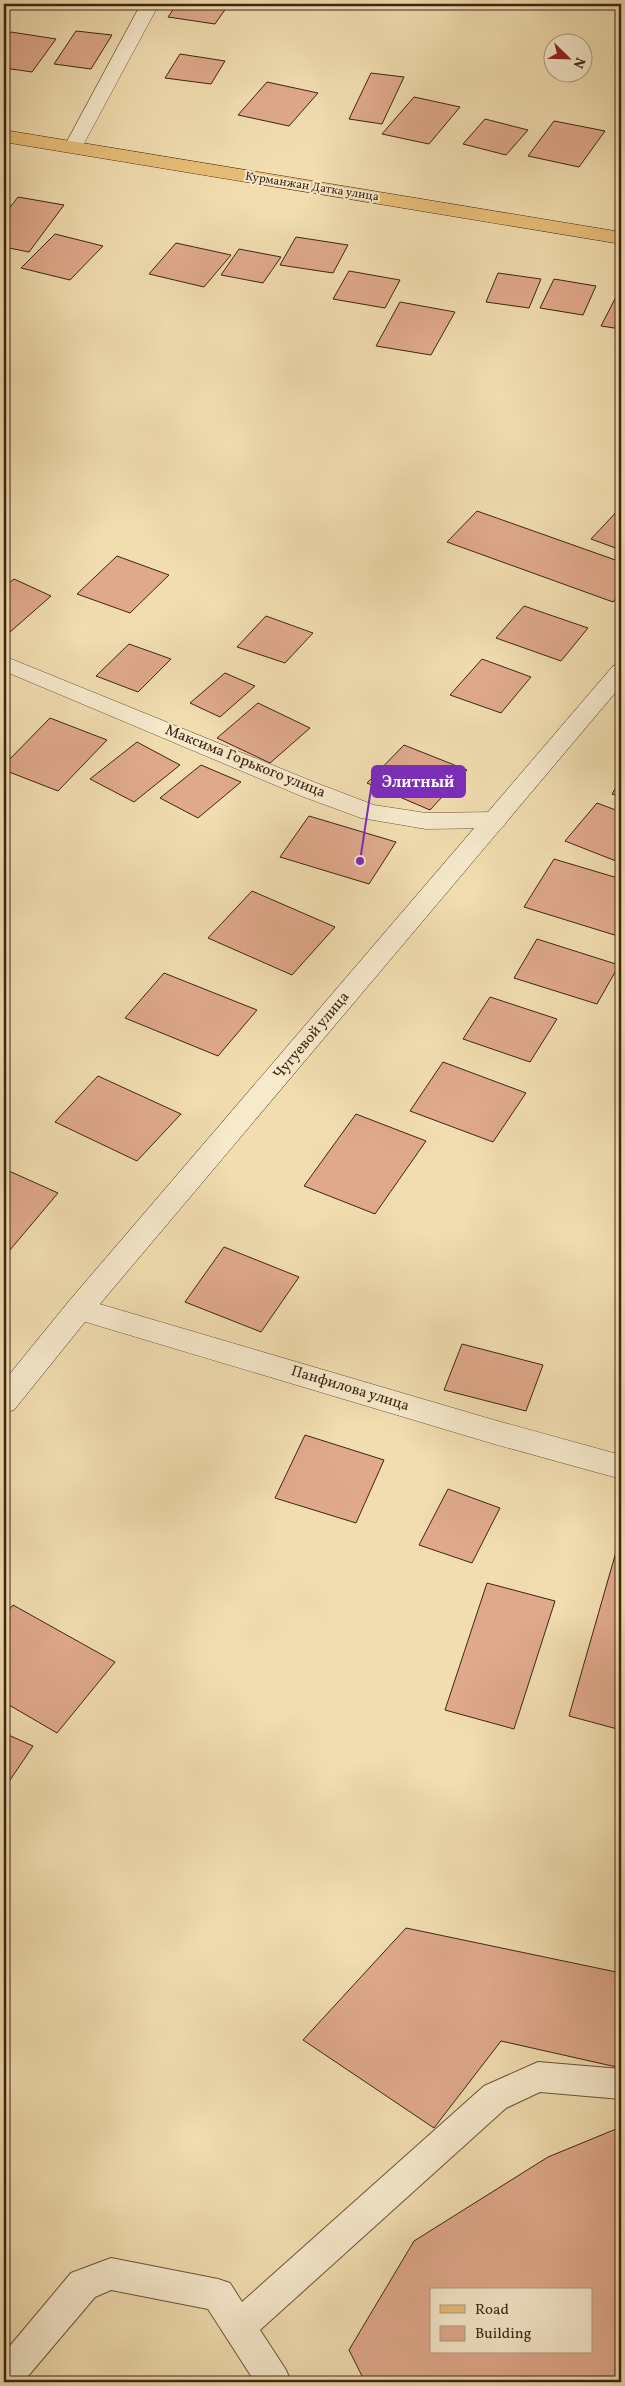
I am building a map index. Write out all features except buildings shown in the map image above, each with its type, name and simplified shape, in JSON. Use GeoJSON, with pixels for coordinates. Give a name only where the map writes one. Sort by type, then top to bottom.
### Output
{"type":"FeatureCollection","features":[{"type":"Feature","properties":{"kind":"main road","name":"Курманжан Датка улица"},"geometry":{"type":"LineString","coordinates":[[4,136],[621,238]]}},
{"type":"Feature","properties":{"kind":"street"},"geometry":{"type":"LineString","coordinates":[[73,147],[150,4]]}},
{"type":"Feature","properties":{"kind":"street","name":"Максима Горького улица"},"geometry":{"type":"LineString","coordinates":[[4,663],[310,790],[370,812],[426,821],[495,820]]}},
{"type":"Feature","properties":{"kind":"street","name":"Чугуевой улица"},"geometry":{"type":"LineString","coordinates":[[4,1402],[79,1309],[621,671]]}},
{"type":"Feature","properties":{"kind":"street","name":"Панфилова улица"},"geometry":{"type":"LineString","coordinates":[[79,1309],[494,1432],[621,1466]]}},
{"type":"Feature","properties":{"kind":"lane"},"geometry":{"type":"LineString","coordinates":[[239,2326],[495,2098],[538,2077],[621,2084]]}},
{"type":"Feature","properties":{"kind":"lane"},"geometry":{"type":"LineString","coordinates":[[4,2379],[82,2285],[111,2274],[218,2295],[274,2382]]}},
{"type":"Feature","properties":{"kind":"place","name":"Элитный"},"geometry":{"type":"Point","coordinates":[360,861]}}]}
